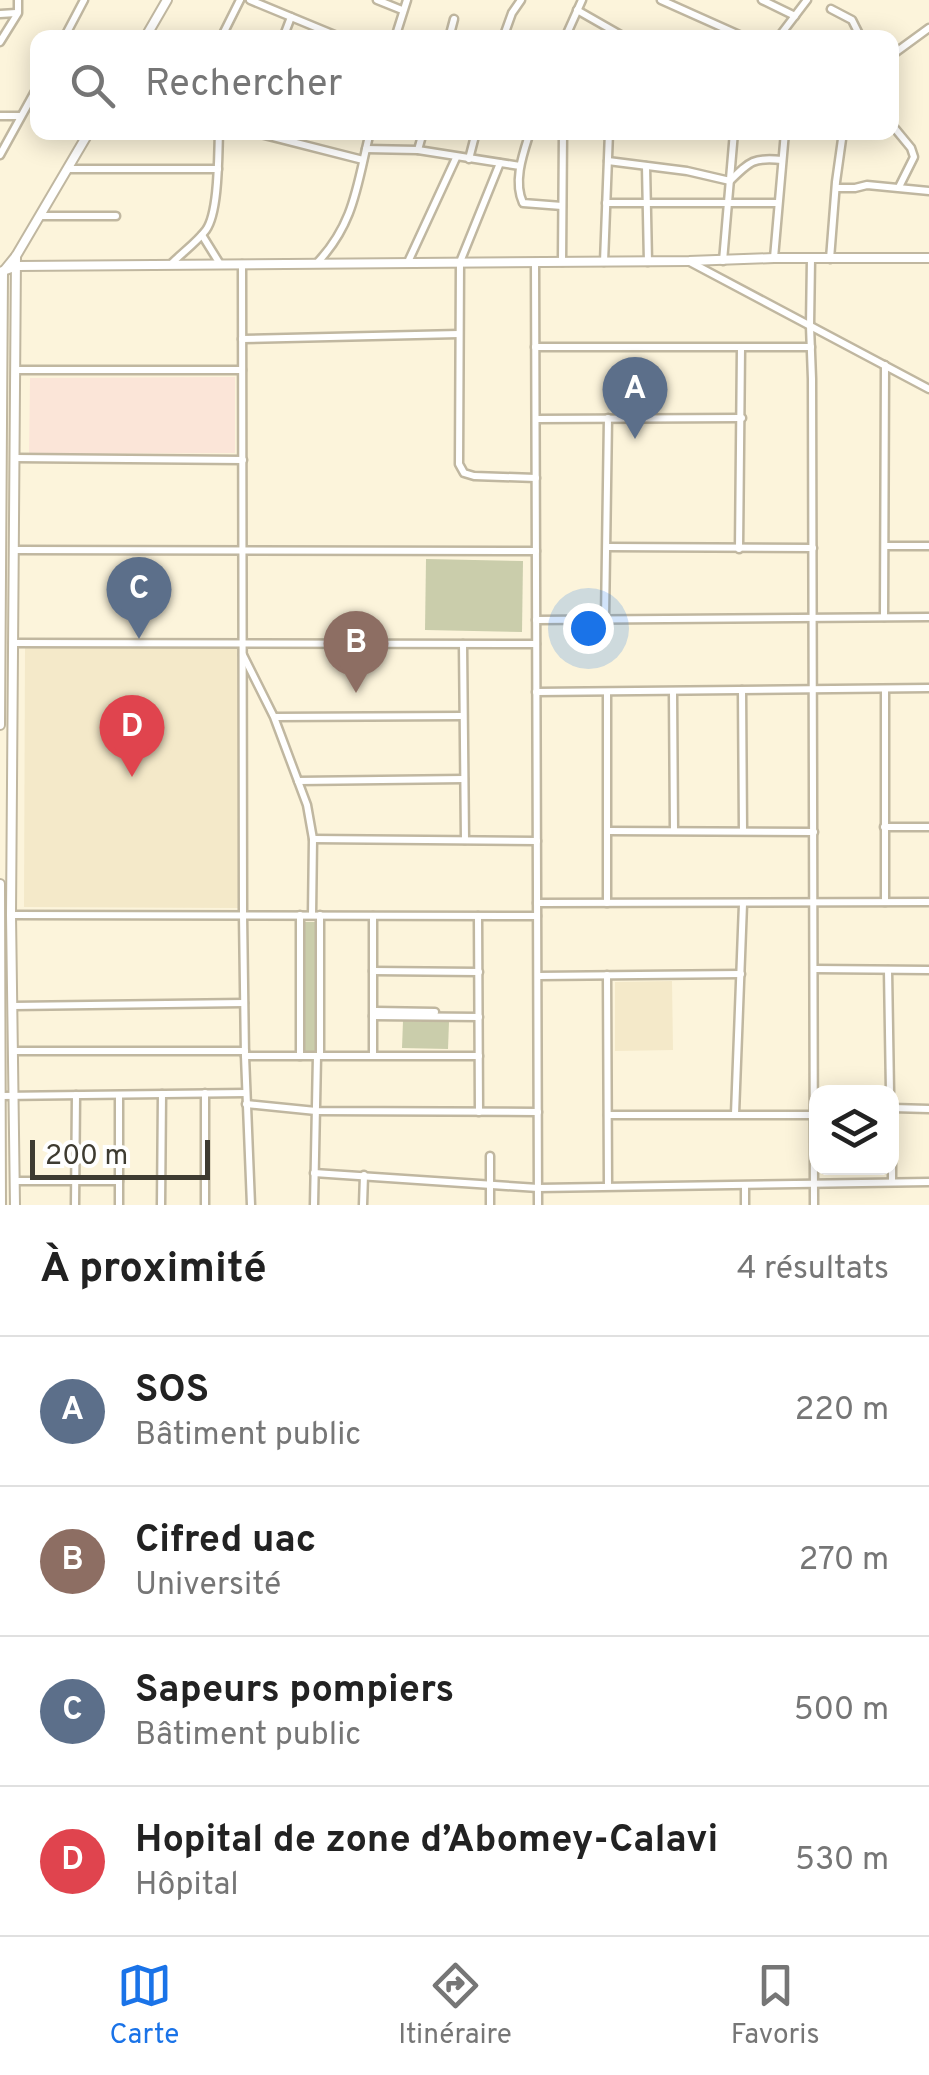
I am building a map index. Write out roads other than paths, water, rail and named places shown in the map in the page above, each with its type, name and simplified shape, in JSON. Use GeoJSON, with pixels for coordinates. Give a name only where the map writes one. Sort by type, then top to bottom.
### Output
{"type":"FeatureCollection","features":[{"type":"Feature","properties":{"kind":"street"},"geometry":{"type":"LineString","coordinates":[[0,42],[18,14],[18,0]]}},
{"type":"Feature","properties":{"kind":"street"},"geometry":{"type":"LineString","coordinates":[[68,30],[84,0]]}},
{"type":"Feature","properties":{"kind":"street"},"geometry":{"type":"LineString","coordinates":[[149,30],[166,0]]}},
{"type":"Feature","properties":{"kind":"street"},"geometry":{"type":"LineString","coordinates":[[225,30],[240,0]]}},
{"type":"Feature","properties":{"kind":"street"},"geometry":{"type":"LineString","coordinates":[[250,0],[320,30]]}},
{"type":"Feature","properties":{"kind":"street"},"geometry":{"type":"LineString","coordinates":[[377,0],[402,10]]}},
{"type":"Feature","properties":{"kind":"street"},"geometry":{"type":"LineString","coordinates":[[397,30],[407,0]]}},
{"type":"Feature","properties":{"kind":"street"},"geometry":{"type":"LineString","coordinates":[[506,30],[521,0]]}},
{"type":"Feature","properties":{"kind":"street"},"geometry":{"type":"LineString","coordinates":[[568,30],[582,0]]}},
{"type":"Feature","properties":{"kind":"street"},"geometry":{"type":"LineString","coordinates":[[661,0],[728,30]]}},
{"type":"Feature","properties":{"kind":"street"},"geometry":{"type":"LineString","coordinates":[[762,0],[795,16]]}},
{"type":"Feature","properties":{"kind":"street"},"geometry":{"type":"LineString","coordinates":[[784,30],[807,0]]}},
{"type":"Feature","properties":{"kind":"street"},"geometry":{"type":"LineString","coordinates":[[831,9],[852,20],[857,30]]}},
{"type":"Feature","properties":{"kind":"street"},"geometry":{"type":"LineString","coordinates":[[576,10],[607,30]]}},
{"type":"Feature","properties":{"kind":"street"},"geometry":{"type":"LineString","coordinates":[[0,14],[18,14]]}},
{"type":"Feature","properties":{"kind":"street"},"geometry":{"type":"LineString","coordinates":[[285,30],[291,17]]}},
{"type":"Feature","properties":{"kind":"street"},"geometry":{"type":"LineString","coordinates":[[451,30],[454,19]]}},
{"type":"Feature","properties":{"kind":"street"},"geometry":{"type":"LineString","coordinates":[[899,50],[929,28]]}},
{"type":"Feature","properties":{"kind":"street"},"geometry":{"type":"LineString","coordinates":[[0,155],[30,100]]}},
{"type":"Feature","properties":{"kind":"street"},"geometry":{"type":"LineString","coordinates":[[0,116],[21,116]]}},
{"type":"Feature","properties":{"kind":"street"},"geometry":{"type":"LineString","coordinates":[[899,133],[914,157],[899,187]]}},
{"type":"Feature","properties":{"kind":"street"},"geometry":{"type":"LineString","coordinates":[[0,725],[2,272],[16,261],[84,140]]}},
{"type":"Feature","properties":{"kind":"street"},"geometry":{"type":"LineString","coordinates":[[170,265],[202,235],[212,219],[219,140]]}},
{"type":"Feature","properties":{"kind":"street"},"geometry":{"type":"LineString","coordinates":[[285,140],[363,160]]}},
{"type":"Feature","properties":{"kind":"street"},"geometry":{"type":"LineString","coordinates":[[301,144],[302,140]]}},
{"type":"Feature","properties":{"kind":"street"},"geometry":{"type":"LineString","coordinates":[[317,263],[335,244],[347,221],[368,140]]}},
{"type":"Feature","properties":{"kind":"street"},"geometry":{"type":"LineString","coordinates":[[418,150],[421,140]]}},
{"type":"Feature","properties":{"kind":"street"},"geometry":{"type":"LineString","coordinates":[[468,159],[474,140]]}},
{"type":"Feature","properties":{"kind":"street"},"geometry":{"type":"LineString","coordinates":[[528,140],[520,166],[523,203],[562,206]]}},
{"type":"Feature","properties":{"kind":"street"},"geometry":{"type":"LineString","coordinates":[[562,140],[562,262]]}},
{"type":"Feature","properties":{"kind":"street"},"geometry":{"type":"LineString","coordinates":[[604,262],[609,140]]}},
{"type":"Feature","properties":{"kind":"street"},"geometry":{"type":"LineString","coordinates":[[723,261],[733,140]]}},
{"type":"Feature","properties":{"kind":"street"},"geometry":{"type":"LineString","coordinates":[[774,258],[784,140]]}},
{"type":"Feature","properties":{"kind":"street"},"geometry":{"type":"LineString","coordinates":[[830,259],[842,140]]}},
{"type":"Feature","properties":{"kind":"street"},"geometry":{"type":"LineString","coordinates":[[366,149],[418,150],[520,166]]}},
{"type":"Feature","properties":{"kind":"street"},"geometry":{"type":"LineString","coordinates":[[408,262],[456,158]]}},
{"type":"Feature","properties":{"kind":"street"},"geometry":{"type":"LineString","coordinates":[[730,181],[760,158],[782,160]]}},
{"type":"Feature","properties":{"kind":"street"},"geometry":{"type":"LineString","coordinates":[[608,161],[730,181]]}},
{"type":"Feature","properties":{"kind":"street"},"geometry":{"type":"LineString","coordinates":[[500,163],[460,262],[459,464],[464,472],[474,476],[536,478]]}},
{"type":"Feature","properties":{"kind":"street"},"geometry":{"type":"LineString","coordinates":[[646,166],[648,262]]}},
{"type":"Feature","properties":{"kind":"street"},"geometry":{"type":"LineString","coordinates":[[68,169],[218,169]]}},
{"type":"Feature","properties":{"kind":"street"},"geometry":{"type":"LineString","coordinates":[[836,188],[868,185],[929,191]]}},
{"type":"Feature","properties":{"kind":"street"},"geometry":{"type":"LineString","coordinates":[[606,203],[778,203]]}},
{"type":"Feature","properties":{"kind":"street"},"geometry":{"type":"LineString","coordinates":[[40,216],[116,216]]}},
{"type":"Feature","properties":{"kind":"street"},"geometry":{"type":"LineString","coordinates":[[202,235],[220,264]]}},
{"type":"Feature","properties":{"kind":"street"},"geometry":{"type":"LineString","coordinates":[[16,261],[170,265],[929,258]]}},
{"type":"Feature","properties":{"kind":"street"},"geometry":{"type":"LineString","coordinates":[[812,259],[814,1085]]}},
{"type":"Feature","properties":{"kind":"street"},"geometry":{"type":"LineString","coordinates":[[15,1205],[12,915],[16,261]]}},
{"type":"Feature","properties":{"kind":"street"},"geometry":{"type":"LineString","coordinates":[[535,262],[538,1205]]}},
{"type":"Feature","properties":{"kind":"street"},"geometry":{"type":"LineString","coordinates":[[689,262],[929,389]]}},
{"type":"Feature","properties":{"kind":"street"},"geometry":{"type":"LineString","coordinates":[[242,264],[243,915],[251,1205]]}},
{"type":"Feature","properties":{"kind":"street"},"geometry":{"type":"LineString","coordinates":[[242,339],[460,334]]}},
{"type":"Feature","properties":{"kind":"street"},"geometry":{"type":"LineString","coordinates":[[535,347],[811,347]]}},
{"type":"Feature","properties":{"kind":"street"},"geometry":{"type":"LineString","coordinates":[[739,549],[741,348]]}},
{"type":"Feature","properties":{"kind":"street"},"geometry":{"type":"LineString","coordinates":[[884,366],[884,617]]}},
{"type":"Feature","properties":{"kind":"street"},"geometry":{"type":"LineString","coordinates":[[16,370],[242,370]]}},
{"type":"Feature","properties":{"kind":"street"},"geometry":{"type":"LineString","coordinates":[[1,407],[14,407]]}},
{"type":"Feature","properties":{"kind":"street"},"geometry":{"type":"LineString","coordinates":[[536,418],[742,418]]}},
{"type":"Feature","properties":{"kind":"street"},"geometry":{"type":"LineString","coordinates":[[605,620],[608,418]]}},
{"type":"Feature","properties":{"kind":"street"},"geometry":{"type":"LineString","coordinates":[[15,458],[243,460]]}},
{"type":"Feature","properties":{"kind":"street"},"geometry":{"type":"LineString","coordinates":[[885,546],[929,546]]}},
{"type":"Feature","properties":{"kind":"street"},"geometry":{"type":"LineString","coordinates":[[606,547],[813,548]]}},
{"type":"Feature","properties":{"kind":"street"},"geometry":{"type":"LineString","coordinates":[[14,550],[536,552]]}},
{"type":"Feature","properties":{"kind":"street"},"geometry":{"type":"LineString","coordinates":[[536,620],[929,617]]}},
{"type":"Feature","properties":{"kind":"street"},"geometry":{"type":"LineString","coordinates":[[13,643],[536,644]]}},
{"type":"Feature","properties":{"kind":"street"},"geometry":{"type":"LineString","coordinates":[[463,644],[465,840]]}},
{"type":"Feature","properties":{"kind":"street"},"geometry":{"type":"LineString","coordinates":[[242,654],[274,717],[306,805],[313,839],[318,1056],[314,1205]]}},
{"type":"Feature","properties":{"kind":"street"},"geometry":{"type":"LineString","coordinates":[[536,692],[929,688]]}},
{"type":"Feature","properties":{"kind":"street"},"geometry":{"type":"LineString","coordinates":[[884,902],[885,689]]}},
{"type":"Feature","properties":{"kind":"street"},"geometry":{"type":"LineString","coordinates":[[742,690],[743,831]]}},
{"type":"Feature","properties":{"kind":"street"},"geometry":{"type":"LineString","coordinates":[[607,692],[607,903]]}},
{"type":"Feature","properties":{"kind":"street"},"geometry":{"type":"LineString","coordinates":[[673,692],[674,830]]}},
{"type":"Feature","properties":{"kind":"street"},"geometry":{"type":"LineString","coordinates":[[274,717],[464,716]]}},
{"type":"Feature","properties":{"kind":"street"},"geometry":{"type":"LineString","coordinates":[[298,781],[464,779]]}},
{"type":"Feature","properties":{"kind":"street"},"geometry":{"type":"LineString","coordinates":[[884,828],[929,827]]}},
{"type":"Feature","properties":{"kind":"street"},"geometry":{"type":"LineString","coordinates":[[608,831],[814,832]]}},
{"type":"Feature","properties":{"kind":"street"},"geometry":{"type":"LineString","coordinates":[[313,839],[537,840]]}},
{"type":"Feature","properties":{"kind":"street"},"geometry":{"type":"LineString","coordinates":[[0,884],[2,1205]]}},
{"type":"Feature","properties":{"kind":"street"},"geometry":{"type":"LineString","coordinates":[[537,903],[929,902]]}},
{"type":"Feature","properties":{"kind":"street"},"geometry":{"type":"LineString","coordinates":[[736,1114],[743,904]]}},
{"type":"Feature","properties":{"kind":"street"},"geometry":{"type":"LineString","coordinates":[[12,915],[537,916]]}},
{"type":"Feature","properties":{"kind":"street"},"geometry":{"type":"LineString","coordinates":[[300,916],[300,1056]]}},
{"type":"Feature","properties":{"kind":"street"},"geometry":{"type":"LineString","coordinates":[[372,916],[373,1055]]}},
{"type":"Feature","properties":{"kind":"street"},"geometry":{"type":"LineString","coordinates":[[478,916],[479,1112]]}},
{"type":"Feature","properties":{"kind":"street"},"geometry":{"type":"LineString","coordinates":[[815,970],[929,970]]}},
{"type":"Feature","properties":{"kind":"street"},"geometry":{"type":"LineString","coordinates":[[888,970],[890,1085]]}},
{"type":"Feature","properties":{"kind":"street"},"geometry":{"type":"LineString","coordinates":[[373,971],[478,972]]}},
{"type":"Feature","properties":{"kind":"street"},"geometry":{"type":"LineString","coordinates":[[537,976],[742,974]]}},
{"type":"Feature","properties":{"kind":"street"},"geometry":{"type":"LineString","coordinates":[[607,975],[608,1186]]}},
{"type":"Feature","properties":{"kind":"street"},"geometry":{"type":"LineString","coordinates":[[12,1006],[244,1004]]}},
{"type":"Feature","properties":{"kind":"street"},"geometry":{"type":"LineString","coordinates":[[374,1014],[479,1015]]}},
{"type":"Feature","properties":{"kind":"street"},"geometry":{"type":"LineString","coordinates":[[13,1051],[479,1056]]}},
{"type":"Feature","properties":{"kind":"street"},"geometry":{"type":"LineString","coordinates":[[1,1096],[246,1093]]}},
{"type":"Feature","properties":{"kind":"street"},"geometry":{"type":"LineString","coordinates":[[118,1094],[119,1205]]}},
{"type":"Feature","properties":{"kind":"street"},"geometry":{"type":"LineString","coordinates":[[161,1205],[162,1094]]}},
{"type":"Feature","properties":{"kind":"street"},"geometry":{"type":"LineString","coordinates":[[204,1094],[206,1205]]}},
{"type":"Feature","properties":{"kind":"street"},"geometry":{"type":"LineString","coordinates":[[75,1205],[76,1095]]}},
{"type":"Feature","properties":{"kind":"street"},"geometry":{"type":"LineString","coordinates":[[246,1104],[316,1111],[538,1112]]}},
{"type":"Feature","properties":{"kind":"street"},"geometry":{"type":"LineString","coordinates":[[899,1108],[929,1109]]}},
{"type":"Feature","properties":{"kind":"street"},"geometry":{"type":"LineString","coordinates":[[608,1115],[809,1115]]}},
{"type":"Feature","properties":{"kind":"street"},"geometry":{"type":"LineString","coordinates":[[0,1124],[14,1125]]}},
{"type":"Feature","properties":{"kind":"street"},"geometry":{"type":"LineString","coordinates":[[490,1156],[490,1205]]}},
{"type":"Feature","properties":{"kind":"street"},"geometry":{"type":"LineString","coordinates":[[314,1173],[538,1188],[929,1182]]}},
{"type":"Feature","properties":{"kind":"street"},"geometry":{"type":"LineString","coordinates":[[363,1205],[364,1175]]}},
{"type":"Feature","properties":{"kind":"street"},"geometry":{"type":"LineString","coordinates":[[814,1175],[814,1205]]}},
{"type":"Feature","properties":{"kind":"street"},"geometry":{"type":"LineString","coordinates":[[892,1175],[892,1181]]}},
{"type":"Feature","properties":{"kind":"street"},"geometry":{"type":"LineString","coordinates":[[14,1181],[119,1181]]}},
{"type":"Feature","properties":{"kind":"street"},"geometry":{"type":"LineString","coordinates":[[745,1186],[745,1205]]}},
{"type":"Feature","properties":{"kind":"place","name":"SOS"},"geometry":{"type":"Point","coordinates":[635,439]}},
{"type":"Feature","properties":{"kind":"place","name":"Sapeurs pompiers"},"geometry":{"type":"Point","coordinates":[139,639]}},
{"type":"Feature","properties":{"kind":"place","name":"Cifred uac"},"geometry":{"type":"Point","coordinates":[356,693]}},
{"type":"Feature","properties":{"kind":"place","name":"Hopital de zone d’Abomey-Calavi"},"geometry":{"type":"Point","coordinates":[132,777]}}]}
